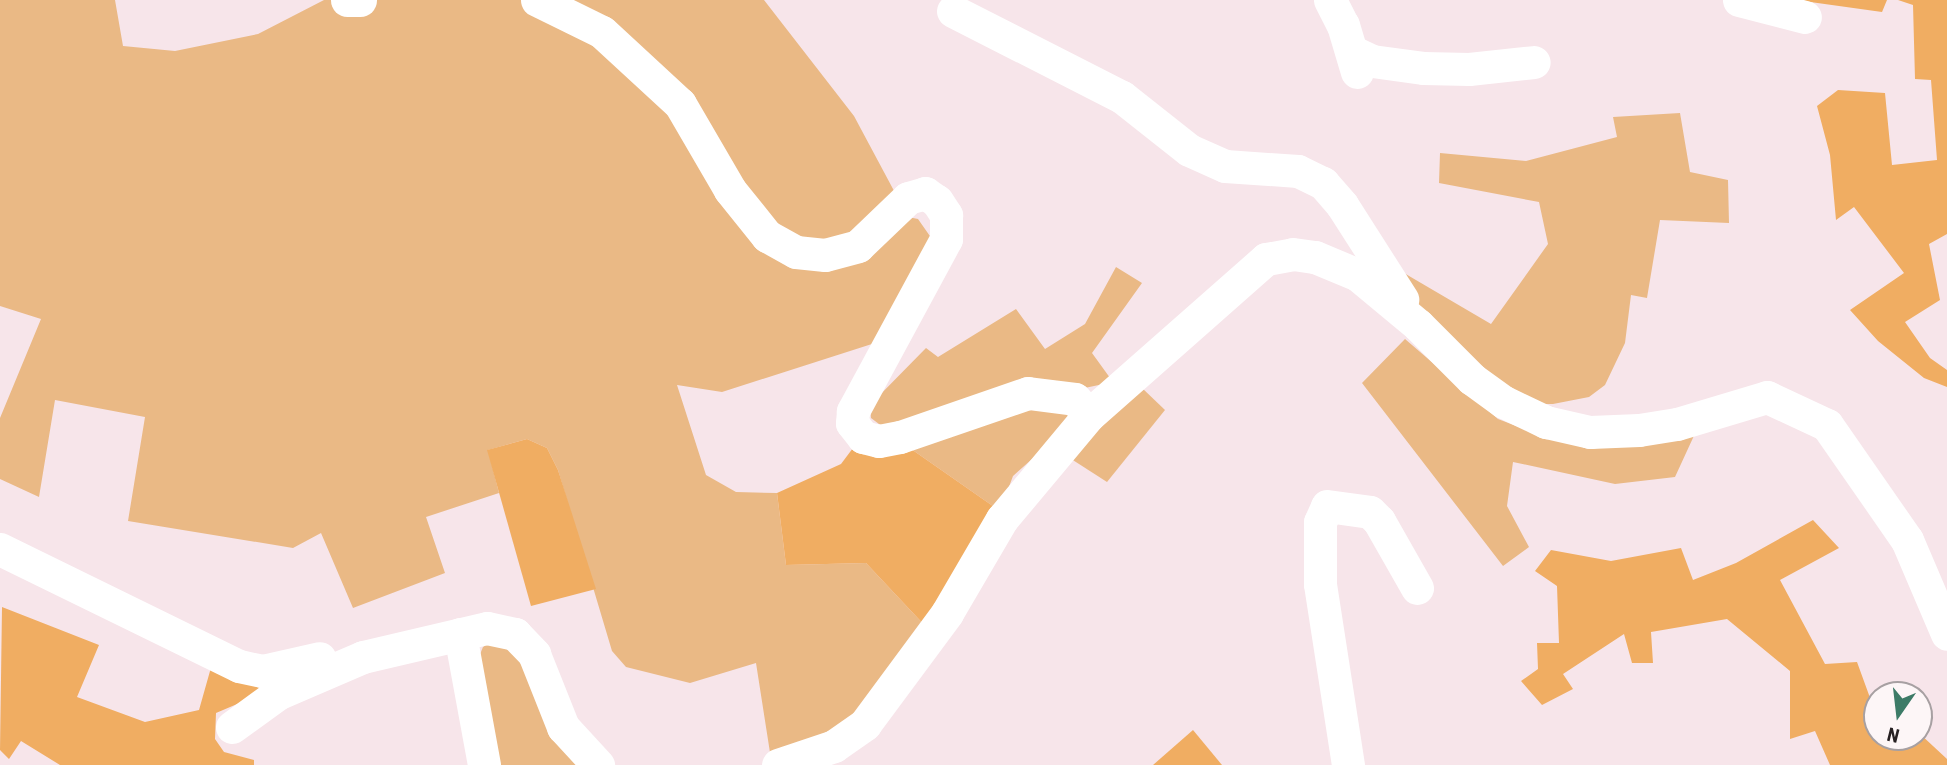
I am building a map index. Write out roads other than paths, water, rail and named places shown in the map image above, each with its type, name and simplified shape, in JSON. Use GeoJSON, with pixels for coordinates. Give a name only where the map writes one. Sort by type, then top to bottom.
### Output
{"type":"FeatureCollection","features":[{"type":"Feature","properties":{"kind":"street"},"geometry":{"type":"LineString","coordinates":[[347,0],[360,0]]}},
{"type":"Feature","properties":{"kind":"street"},"geometry":{"type":"LineString","coordinates":[[537,0],[602,32],[680,104],[752,217],[767,236],[796,252],[825,255],[858,246],[908,198],[925,192],[937,201],[946,215],[946,239],[853,411],[852,423],[863,436],[879,441],[900,438],[1028,393],[1075,399],[1089,415]]}},
{"type":"Feature","properties":{"kind":"street"},"geometry":{"type":"LineString","coordinates":[[1330,0],[1355,63],[1372,61],[1423,68],[1469,69],[1534,62]]}},
{"type":"Feature","properties":{"kind":"street"},"geometry":{"type":"LineString","coordinates":[[1739,0],[1805,17]]}},
{"type":"Feature","properties":{"kind":"street"},"geometry":{"type":"LineString","coordinates":[[953,11],[1122,97],[1189,150],[1225,166],[1298,171],[1323,183],[1342,205],[1418,325]]}},
{"type":"Feature","properties":{"kind":"street"},"geometry":{"type":"LineString","coordinates":[[778,765],[834,747],[874,714],[947,613],[1002,519],[1089,415],[1266,259],[1293,254],[1315,257],[1358,275],[1418,325],[1472,379],[1504,402],[1546,422],[1590,432],[1677,424],[1767,397],[1827,425],[1907,540],[1947,635]]}},
{"type":"Feature","properties":{"kind":"street"},"geometry":{"type":"LineString","coordinates":[[1348,765],[1320,584],[1320,522],[1327,506],[1370,512],[1379,521],[1417,588]]}},
{"type":"Feature","properties":{"kind":"street"},"geometry":{"type":"LineString","coordinates":[[0,549],[239,666],[262,671],[346,654],[363,657]]}},
{"type":"Feature","properties":{"kind":"street"},"geometry":{"type":"LineString","coordinates":[[232,727],[279,693],[363,657],[487,628],[514,634],[534,654],[563,727],[598,765]]}},
{"type":"Feature","properties":{"kind":"street"},"geometry":{"type":"LineString","coordinates":[[460,634],[484,765]]}}]}
